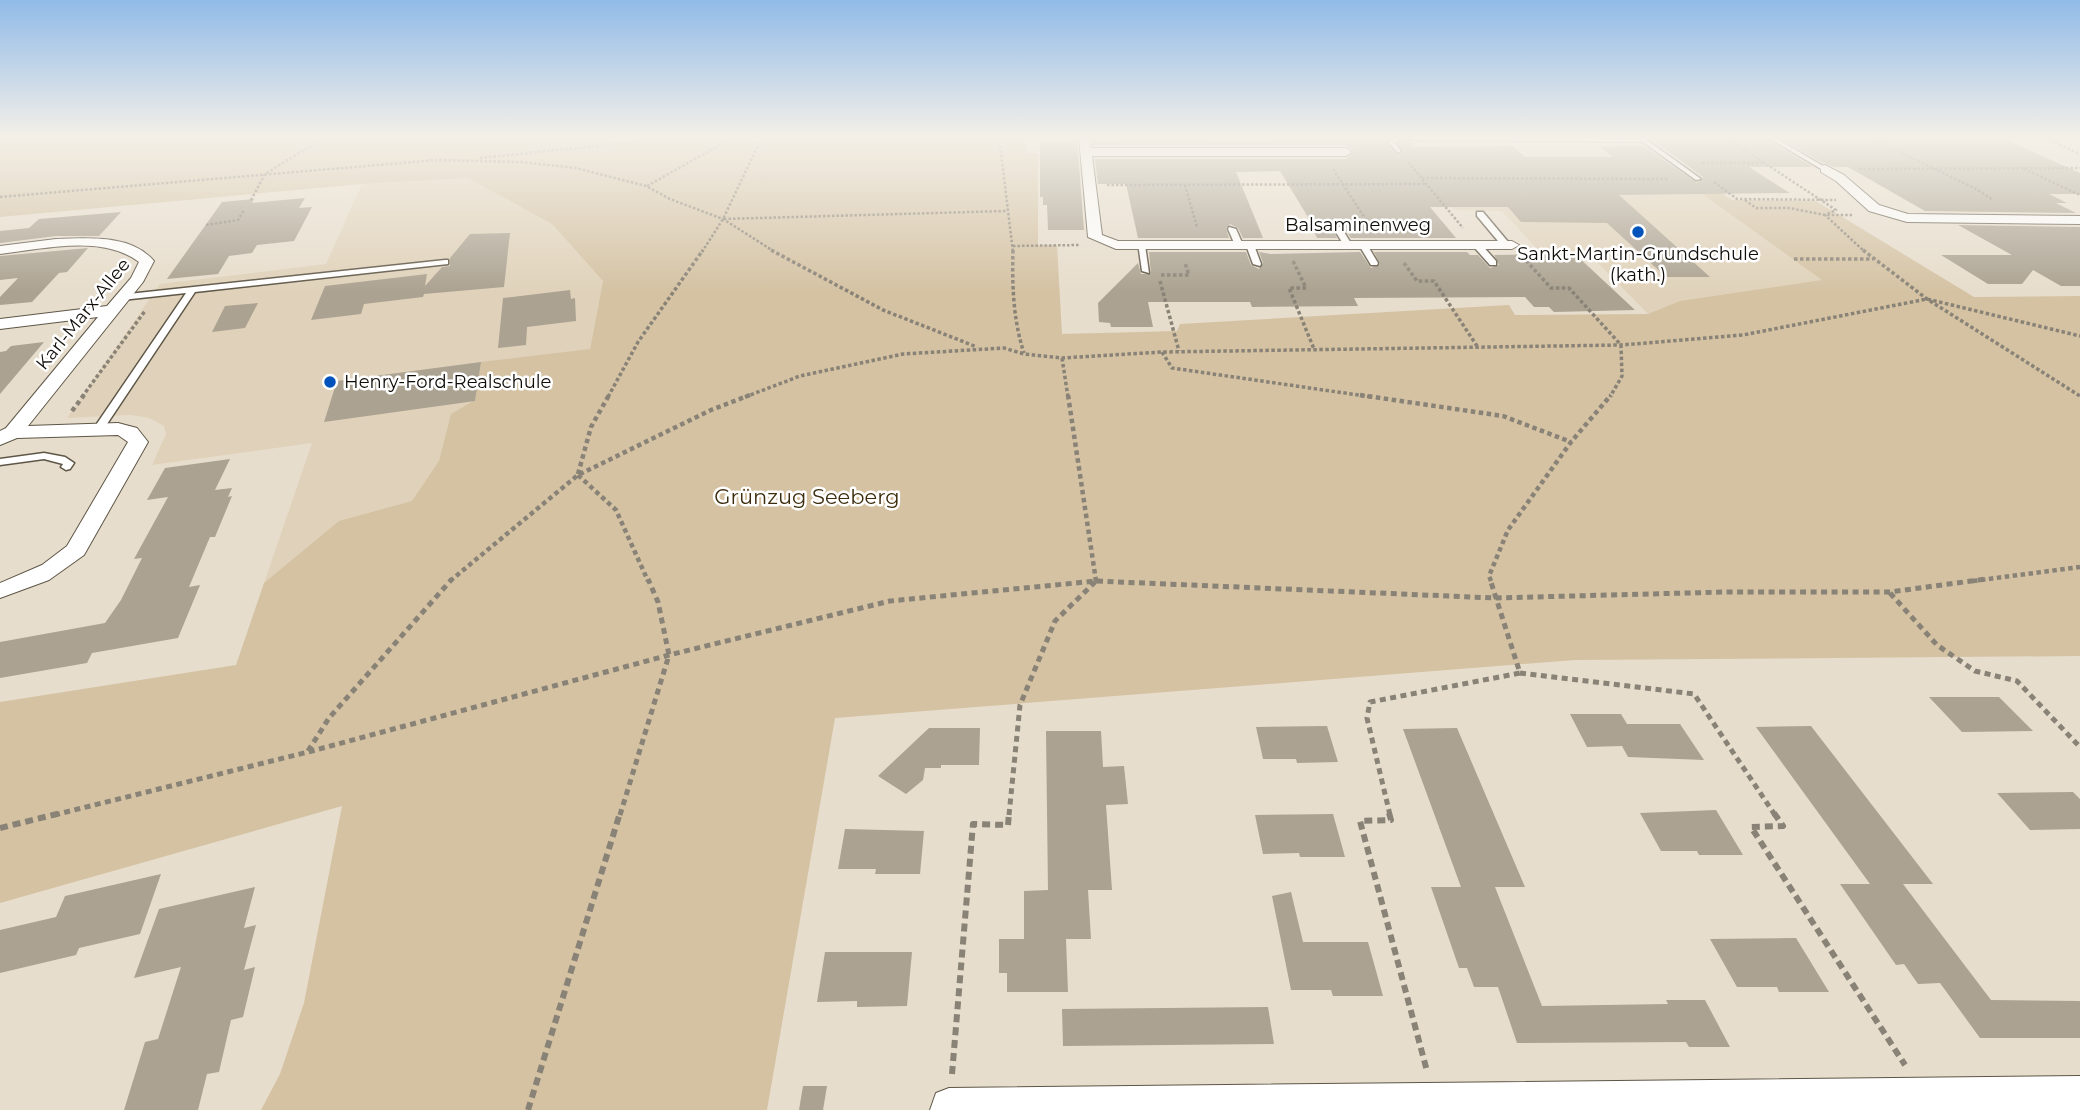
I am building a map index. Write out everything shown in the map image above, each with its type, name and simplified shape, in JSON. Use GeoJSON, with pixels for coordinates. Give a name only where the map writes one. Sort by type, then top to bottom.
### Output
{"type":"FeatureCollection","features":[{"type":"Feature","properties":{"kind":"street"},"geometry":{"type":"LineString","coordinates":[[1089,189],[1095,237],[1115,245]]}},
{"type":"Feature","properties":{"kind":"street"},"geometry":{"type":"LineString","coordinates":[[1851,189],[1863,201],[1886,214],[1919,219],[2080,220]]}},
{"type":"Feature","properties":{"kind":"street","name":"Karl-Marx-Allee"},"geometry":{"type":"LineString","coordinates":[[1,251],[83,243],[131,249],[148,261],[145,270],[7,435]]}},
{"type":"Feature","properties":{"kind":"street","name":"Balsaminenweg"},"geometry":{"type":"LineString","coordinates":[[1115,245],[1509,245]]}},
{"type":"Feature","properties":{"kind":"street"},"geometry":{"type":"LineString","coordinates":[[0,324],[110,311]]}},
{"type":"Feature","properties":{"kind":"street"},"geometry":{"type":"LineString","coordinates":[[0,591],[35,579],[63,564],[76,550],[138,442],[130,432],[99,428],[58,429],[7,435]]}},
{"type":"Feature","properties":{"kind":"street"},"geometry":{"type":"LineString","coordinates":[[949,1108],[1434,1099],[2080,1094]]}},
{"type":"Feature","properties":{"kind":"lane"},"geometry":{"type":"LineString","coordinates":[[1480,214],[1509,245]]}},
{"type":"Feature","properties":{"kind":"lane"},"geometry":{"type":"LineString","coordinates":[[1232,229],[1258,264]]}},
{"type":"Feature","properties":{"kind":"lane"},"geometry":{"type":"LineString","coordinates":[[1338,229],[1374,263]]}},
{"type":"Feature","properties":{"kind":"lane"},"geometry":{"type":"LineString","coordinates":[[1141,245],[1146,271]]}},
{"type":"Feature","properties":{"kind":"lane"},"geometry":{"type":"LineString","coordinates":[[1477,245],[1493,263]]}},
{"type":"Feature","properties":{"kind":"lane"},"geometry":{"type":"LineString","coordinates":[[122,297],[445,262]]}},
{"type":"Feature","properties":{"kind":"lane"},"geometry":{"type":"LineString","coordinates":[[99,428],[192,290]]}},
{"type":"Feature","properties":{"kind":"lane"},"geometry":{"type":"LineString","coordinates":[[0,462],[37,456],[59,457],[69,463],[66,467]]}},
{"type":"Feature","properties":{"kind":"path"},"geometry":{"type":"LineString","coordinates":[[0,197],[94,189]]}},
{"type":"Feature","properties":{"kind":"path"},"geometry":{"type":"LineString","coordinates":[[251,200],[257,189]]}},
{"type":"Feature","properties":{"kind":"path"},"geometry":{"type":"LineString","coordinates":[[651,189],[670,199],[723,219],[760,244],[883,310],[978,348]]}},
{"type":"Feature","properties":{"kind":"path"},"geometry":{"type":"LineString","coordinates":[[578,475],[591,427],[638,342],[698,260],[723,219],[737,189]]}},
{"type":"Feature","properties":{"kind":"path"},"geometry":{"type":"LineString","coordinates":[[1004,189],[1013,246],[1012,276],[1018,335],[1024,354]]}},
{"type":"Feature","properties":{"kind":"path"},"geometry":{"type":"LineString","coordinates":[[1186,189],[1203,245]]}},
{"type":"Feature","properties":{"kind":"path"},"geometry":{"type":"LineString","coordinates":[[1346,189],[1417,281],[1434,281],[1477,347]]}},
{"type":"Feature","properties":{"kind":"path"},"geometry":{"type":"LineString","coordinates":[[1431,189],[1477,245]]}},
{"type":"Feature","properties":{"kind":"path"},"geometry":{"type":"LineString","coordinates":[[1723,189],[1737,199],[1863,201]]}},
{"type":"Feature","properties":{"kind":"path"},"geometry":{"type":"LineString","coordinates":[[1803,189],[1836,211],[1825,215]]}},
{"type":"Feature","properties":{"kind":"path"},"geometry":{"type":"LineString","coordinates":[[1974,189],[2032,220]]}},
{"type":"Feature","properties":{"kind":"path"},"geometry":{"type":"LineString","coordinates":[[1744,199],[1756,208],[1789,208],[1825,215],[1886,214]]}},
{"type":"Feature","properties":{"kind":"path"},"geometry":{"type":"LineString","coordinates":[[206,225],[238,219],[244,210]]}},
{"type":"Feature","properties":{"kind":"path"},"geometry":{"type":"LineString","coordinates":[[723,219],[1006,211]]}},
{"type":"Feature","properties":{"kind":"path"},"geometry":{"type":"LineString","coordinates":[[1825,215],[1873,260],[1927,299],[2080,396]]}},
{"type":"Feature","properties":{"kind":"path"},"geometry":{"type":"LineString","coordinates":[[1013,246],[1115,245]]}},
{"type":"Feature","properties":{"kind":"path"},"geometry":{"type":"LineString","coordinates":[[1179,351],[1158,275],[1189,275],[1180,245]]}},
{"type":"Feature","properties":{"kind":"path"},"geometry":{"type":"LineString","coordinates":[[1285,245],[1306,288],[1289,288],[1314,349]]}},
{"type":"Feature","properties":{"kind":"path"},"geometry":{"type":"LineString","coordinates":[[1509,245],[1550,288],[1569,288],[1621,345],[1622,376],[1606,403],[1571,442],[1508,530],[1489,576],[1520,673]]}},
{"type":"Feature","properties":{"kind":"path"},"geometry":{"type":"LineString","coordinates":[[1794,259],[1873,260]]}},
{"type":"Feature","properties":{"kind":"path"},"geometry":{"type":"LineString","coordinates":[[58,429],[158,293]]}},
{"type":"Feature","properties":{"kind":"path"},"geometry":{"type":"LineString","coordinates":[[308,752],[329,718],[452,579],[578,475],[711,410],[800,376],[903,354],[978,348],[1004,348],[1024,354],[1062,358],[1179,351],[1621,345],[1744,335],[1927,299],[2080,336]]}},
{"type":"Feature","properties":{"kind":"path"},"geometry":{"type":"LineString","coordinates":[[1162,352],[1172,368],[1503,416],[1571,442]]}},
{"type":"Feature","properties":{"kind":"path"},"geometry":{"type":"LineString","coordinates":[[1062,358],[1096,581]]}},
{"type":"Feature","properties":{"kind":"path"},"geometry":{"type":"LineString","coordinates":[[528,1110],[668,655],[658,602],[616,510],[578,475]]}},
{"type":"Feature","properties":{"kind":"path"},"geometry":{"type":"LineString","coordinates":[[0,828],[308,752],[668,655],[890,601],[1096,581],[1495,598],[1726,592],[1890,592],[2080,567]]}},
{"type":"Feature","properties":{"kind":"path"},"geometry":{"type":"LineString","coordinates":[[949,1108],[973,824],[1007,825],[1020,705],[1055,621],[1096,581]]}},
{"type":"Feature","properties":{"kind":"path"},"geometry":{"type":"LineString","coordinates":[[1890,592],[1937,645],[1975,671],[2017,681],[2080,747]]}},
{"type":"Feature","properties":{"kind":"path"},"geometry":{"type":"LineString","coordinates":[[1434,1099],[1360,821],[1391,820],[1367,718],[1370,702],[1520,673],[1694,694],[1783,826],[1751,827],[1925,1095]]}},
{"type":"Feature","properties":{"kind":"shaded area","name":"Henry-Ford-Realschule"},"geometry":{"type":"Polygon","coordinates":[[[360,189],[488,189],[552,224],[603,281],[590,349],[489,508],[264,583],[312,443],[152,465],[166,434],[164,426],[149,418],[131,415],[67,418],[160,284],[326,264],[360,189]]]}},
{"type":"Feature","properties":{"kind":"shaded area","name":"Sankt-Martin-Grundschule (kath.)"},"geometry":{"type":"Polygon","coordinates":[[[1435,189],[1695,189],[1823,280],[1648,314],[1588,253],[1541,253],[1502,211],[1454,210],[1435,189]]]}},
{"type":"Feature","properties":{"kind":"green space","name":"Grünzug Seeberg"},"geometry":{"type":"Polygon","coordinates":[[[0,189],[309,189],[0,217],[0,189]]]}},
{"type":"Feature","properties":{"kind":"green space","name":"Grünzug Seeberg"},"geometry":{"type":"Polygon","coordinates":[[[488,189],[1038,189],[1038,245],[1057,245],[1062,334],[1177,331],[1180,324],[1509,305],[1515,315],[1648,314],[1680,301],[1822,280],[1695,189],[1716,189],[1732,200],[1816,201],[1974,297],[2080,296],[2080,656],[1575,660],[835,718],[767,1110],[261,1110],[280,1074],[304,1003],[342,806],[0,903],[0,702],[236,665],[264,583],[339,521],[412,501],[439,461],[451,414],[475,400],[481,362],[590,349],[603,281],[552,224],[488,189]]]}},
{"type":"Feature","properties":{"kind":"building"},"geometry":{"type":"Polygon","coordinates":[[[1040,189],[1081,189],[1084,230],[1048,230],[1047,205],[1043,205],[1043,197],[1040,197],[1040,189]]]}},
{"type":"Feature","properties":{"kind":"building"},"geometry":{"type":"Polygon","coordinates":[[[1127,189],[1243,189],[1263,238],[1243,238],[1238,228],[1230,224],[1226,228],[1229,238],[1138,238],[1127,189]]]}},
{"type":"Feature","properties":{"kind":"building"},"geometry":{"type":"Polygon","coordinates":[[[1291,189],[1783,189],[1790,193],[1619,195],[1710,277],[1666,277],[1607,223],[1521,222],[1508,207],[1430,207],[1456,238],[1351,238],[1341,224],[1332,228],[1337,238],[1317,238],[1314,227],[1291,189]]]}},
{"type":"Feature","properties":{"kind":"building"},"geometry":{"type":"Polygon","coordinates":[[[1886,189],[2080,189],[2080,194],[2049,194],[2067,203],[2056,203],[2076,213],[1925,211],[1886,189]]]}},
{"type":"Feature","properties":{"kind":"building"},"geometry":{"type":"Polygon","coordinates":[[[305,198],[299,208],[312,207],[294,241],[257,245],[252,253],[229,256],[218,274],[167,279],[222,202],[254,199],[252,203],[305,198]]]}},
{"type":"Feature","properties":{"kind":"building"},"geometry":{"type":"Polygon","coordinates":[[[121,212],[99,236],[56,236],[0,243],[0,231],[29,228],[39,219],[121,212]]]}},
{"type":"Feature","properties":{"kind":"building"},"geometry":{"type":"Polygon","coordinates":[[[1958,225],[2080,227],[2080,286],[2061,286],[2033,270],[2022,284],[1988,284],[1941,255],[2012,255],[1958,225]]]}},
{"type":"Feature","properties":{"kind":"building"},"geometry":{"type":"Polygon","coordinates":[[[510,233],[504,287],[424,294],[423,297],[364,304],[361,314],[311,320],[325,286],[427,274],[425,286],[442,267],[450,266],[450,258],[470,234],[510,233]]]}},
{"type":"Feature","properties":{"kind":"building"},"geometry":{"type":"Polygon","coordinates":[[[88,248],[67,272],[59,273],[32,302],[0,305],[0,297],[18,278],[0,280],[0,256],[88,248]]]}},
{"type":"Feature","properties":{"kind":"building"},"geometry":{"type":"Polygon","coordinates":[[[1149,252],[1246,252],[1251,265],[1259,269],[1263,263],[1259,252],[1360,252],[1371,268],[1380,264],[1374,252],[1467,252],[1470,255],[1478,255],[1490,268],[1499,265],[1494,255],[1575,254],[1635,310],[1554,312],[1549,307],[1534,307],[1525,297],[1354,298],[1358,306],[1252,307],[1250,302],[1148,302],[1153,327],[1111,327],[1110,323],[1099,322],[1098,303],[1138,263],[1141,274],[1151,274],[1149,252]]]}},
{"type":"Feature","properties":{"kind":"building"},"geometry":{"type":"Polygon","coordinates":[[[570,290],[571,299],[575,298],[576,321],[527,327],[526,345],[498,348],[503,298],[570,290]]]}},
{"type":"Feature","properties":{"kind":"building"},"geometry":{"type":"Polygon","coordinates":[[[258,303],[245,328],[212,332],[225,306],[258,303]]]}},
{"type":"Feature","properties":{"kind":"building"},"geometry":{"type":"Polygon","coordinates":[[[44,342],[0,394],[0,352],[11,346],[44,342]]]}},
{"type":"Feature","properties":{"kind":"building"},"geometry":{"type":"Polygon","coordinates":[[[481,362],[475,401],[324,422],[337,381],[481,362]]]}},
{"type":"Feature","properties":{"kind":"building"},"geometry":{"type":"Polygon","coordinates":[[[230,459],[215,490],[232,488],[228,497],[232,496],[215,537],[210,537],[189,587],[200,585],[178,638],[92,653],[87,663],[0,678],[0,642],[105,623],[121,600],[142,558],[134,559],[168,497],[147,500],[165,468],[230,459]]]}},
{"type":"Feature","properties":{"kind":"building"},"geometry":{"type":"Polygon","coordinates":[[[1929,697],[1999,697],[2033,731],[1962,732],[1929,697]]]}},
{"type":"Feature","properties":{"kind":"building"},"geometry":{"type":"Polygon","coordinates":[[[1570,714],[1621,714],[1627,724],[1680,724],[1704,760],[1628,757],[1622,746],[1587,747],[1570,714]]]}},
{"type":"Feature","properties":{"kind":"building"},"geometry":{"type":"Polygon","coordinates":[[[1327,726],[1338,762],[1297,763],[1296,759],[1263,759],[1256,727],[1327,726]]]}},
{"type":"Feature","properties":{"kind":"building"},"geometry":{"type":"Polygon","coordinates":[[[1811,726],[1933,884],[1903,884],[1991,1000],[2080,1001],[2080,1038],[1980,1038],[1940,983],[1918,984],[1904,964],[1896,965],[1840,884],[1870,884],[1756,727],[1811,726]]]}},
{"type":"Feature","properties":{"kind":"building"},"geometry":{"type":"Polygon","coordinates":[[[929,728],[980,728],[979,765],[941,765],[941,768],[925,768],[923,780],[906,794],[878,776],[929,728]]]}},
{"type":"Feature","properties":{"kind":"building"},"geometry":{"type":"Polygon","coordinates":[[[1457,728],[1525,887],[1495,887],[1542,1006],[1668,1004],[1666,1000],[1705,1000],[1730,1047],[1689,1047],[1686,1042],[1517,1043],[1498,987],[1474,987],[1467,968],[1459,968],[1431,887],[1461,887],[1403,729],[1457,728]]]}},
{"type":"Feature","properties":{"kind":"building"},"geometry":{"type":"Polygon","coordinates":[[[1046,731],[1101,731],[1103,767],[1124,766],[1128,804],[1106,805],[1112,890],[1088,890],[1091,939],[1066,939],[1068,992],[1007,992],[1007,973],[999,973],[999,939],[1024,939],[1024,891],[1048,890],[1046,731]]]}},
{"type":"Feature","properties":{"kind":"building"},"geometry":{"type":"Polygon","coordinates":[[[2073,792],[2080,799],[2080,829],[2030,830],[1997,793],[2073,792]]]}},
{"type":"Feature","properties":{"kind":"building"},"geometry":{"type":"Polygon","coordinates":[[[1716,810],[1743,855],[1699,855],[1697,851],[1661,851],[1640,813],[1716,810]]]}},
{"type":"Feature","properties":{"kind":"building"},"geometry":{"type":"Polygon","coordinates":[[[1333,814],[1345,857],[1300,857],[1299,853],[1263,854],[1255,815],[1333,814]]]}},
{"type":"Feature","properties":{"kind":"building"},"geometry":{"type":"Polygon","coordinates":[[[845,829],[924,831],[920,874],[875,874],[876,869],[838,869],[845,829]]]}},
{"type":"Feature","properties":{"kind":"building"},"geometry":{"type":"Polygon","coordinates":[[[161,874],[140,934],[79,948],[76,955],[0,973],[0,930],[56,917],[65,896],[161,874]]]}},
{"type":"Feature","properties":{"kind":"building"},"geometry":{"type":"Polygon","coordinates":[[[255,887],[244,928],[256,925],[244,970],[255,967],[243,1017],[231,1020],[219,1072],[207,1074],[198,1110],[124,1110],[145,1042],[158,1039],[181,967],[134,978],[159,909],[255,887]]]}},
{"type":"Feature","properties":{"kind":"building"},"geometry":{"type":"Polygon","coordinates":[[[1291,892],[1303,942],[1368,942],[1383,996],[1333,996],[1331,990],[1291,990],[1272,896],[1291,892]]]}},
{"type":"Feature","properties":{"kind":"building"},"geometry":{"type":"Polygon","coordinates":[[[1796,938],[1829,992],[1779,992],[1777,987],[1737,987],[1710,939],[1796,938]]]}},
{"type":"Feature","properties":{"kind":"building"},"geometry":{"type":"Polygon","coordinates":[[[825,952],[912,952],[907,1006],[857,1007],[857,1001],[817,1002],[825,952]]]}},
{"type":"Feature","properties":{"kind":"building"},"geometry":{"type":"Polygon","coordinates":[[[1268,1007],[1274,1044],[1063,1046],[1062,1009],[1268,1007]]]}},
{"type":"Feature","properties":{"kind":"building"},"geometry":{"type":"Polygon","coordinates":[[[803,1086],[827,1086],[823,1110],[799,1110],[803,1086]]]}},
{"type":"Feature","properties":{"kind":"place","name":"Sankt-Martin-Grundschule (kath.)"},"geometry":{"type":"Point","coordinates":[1638,232]}},
{"type":"Feature","properties":{"kind":"place","name":"Henry-Ford-Realschule"},"geometry":{"type":"Point","coordinates":[330,382]}}]}
